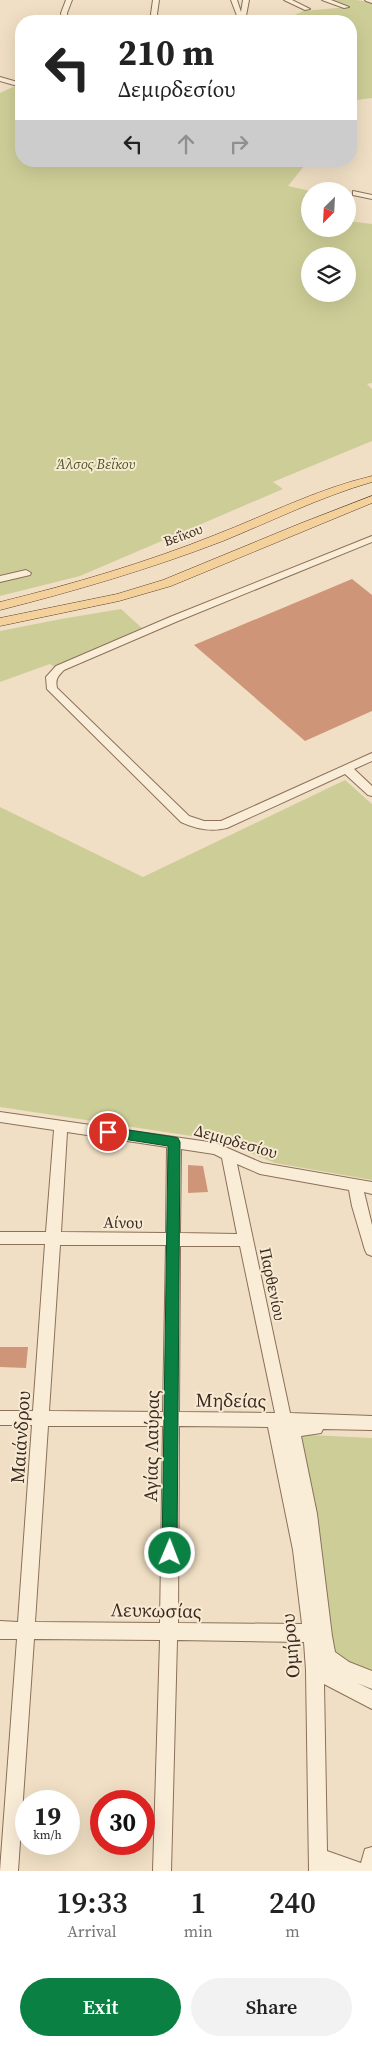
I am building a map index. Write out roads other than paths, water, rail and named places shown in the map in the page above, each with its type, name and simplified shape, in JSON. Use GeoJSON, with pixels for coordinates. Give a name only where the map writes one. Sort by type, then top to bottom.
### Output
{"type":"FeatureCollection","features":[{"type":"Feature","properties":{"kind":"main road","name":"Βεΐκου"},"geometry":{"type":"LineString","coordinates":[[0,606],[101,580],[219,538],[300,504],[372,479]]}},
{"type":"Feature","properties":{"kind":"main road"},"geometry":{"type":"LineString","coordinates":[[0,622],[87,605],[167,583],[372,499]]}},
{"type":"Feature","properties":{"kind":"street"},"geometry":{"type":"LineString","coordinates":[[64,15],[69,0]]}},
{"type":"Feature","properties":{"kind":"street"},"geometry":{"type":"LineString","coordinates":[[154,15],[156,0]]}},
{"type":"Feature","properties":{"kind":"street"},"geometry":{"type":"LineString","coordinates":[[234,0],[238,15]]}},
{"type":"Feature","properties":{"kind":"street"},"geometry":{"type":"LineString","coordinates":[[243,15],[246,0]]}},
{"type":"Feature","properties":{"kind":"street"},"geometry":{"type":"LineString","coordinates":[[287,0],[307,9]]}},
{"type":"Feature","properties":{"kind":"street"},"geometry":{"type":"LineString","coordinates":[[325,0],[346,7]]}},
{"type":"Feature","properties":{"kind":"street"},"geometry":{"type":"LineString","coordinates":[[368,0],[372,1]]}},
{"type":"Feature","properties":{"kind":"street"},"geometry":{"type":"LineString","coordinates":[[0,79],[15,83]]}},
{"type":"Feature","properties":{"kind":"street"},"geometry":{"type":"LineString","coordinates":[[356,193],[372,198]]}},
{"type":"Feature","properties":{"kind":"street"},"geometry":{"type":"LineString","coordinates":[[372,539],[183,615],[60,668],[52,674],[50,682],[52,689],[185,819],[196,825],[208,827],[223,825],[372,757]]}},
{"type":"Feature","properties":{"kind":"street"},"geometry":{"type":"LineString","coordinates":[[0,579],[26,573]]}},
{"type":"Feature","properties":{"kind":"street"},"geometry":{"type":"LineString","coordinates":[[347,769],[372,792]]}},
{"type":"Feature","properties":{"kind":"street","name":"Δεμιρδεσίου"},"geometry":{"type":"LineString","coordinates":[[0,1116],[216,1149],[260,1168],[372,1188]]}},
{"type":"Feature","properties":{"kind":"street","name":"Μαιάνδρου"},"geometry":{"type":"LineString","coordinates":[[9,1871],[61,1125]]}},
{"type":"Feature","properties":{"kind":"street","name":"Αγίας Λαύρας"},"geometry":{"type":"LineString","coordinates":[[162,1871],[169,1632],[174,1142]]}},
{"type":"Feature","properties":{"kind":"street","name":"Παρθενίου"},"geometry":{"type":"LineString","coordinates":[[228,1155],[246,1240],[279,1420]]}},
{"type":"Feature","properties":{"kind":"street"},"geometry":{"type":"LineString","coordinates":[[356,1186],[359,1206],[372,1250]]}},
{"type":"Feature","properties":{"kind":"street","name":"Αίνου"},"geometry":{"type":"LineString","coordinates":[[0,1238],[174,1241],[246,1240]]}},
{"type":"Feature","properties":{"kind":"street","name":"Μηδείας"},"geometry":{"type":"LineString","coordinates":[[0,1418],[279,1420],[372,1423]]}},
{"type":"Feature","properties":{"kind":"street","name":"Ομήρου"},"geometry":{"type":"LineString","coordinates":[[279,1420],[301,1550],[312,1633],[315,1670],[318,1864]]}},
{"type":"Feature","properties":{"kind":"street"},"geometry":{"type":"LineString","coordinates":[[372,1430],[302,1428],[292,1432],[309,1514],[323,1636],[328,1657],[343,1668],[372,1680]]}},
{"type":"Feature","properties":{"kind":"street","name":"Λευκωσίας"},"geometry":{"type":"LineString","coordinates":[[0,1630],[312,1633]]}},
{"type":"Feature","properties":{"kind":"street"},"geometry":{"type":"LineString","coordinates":[[315,1670],[372,1700]]}},
{"type":"Feature","properties":{"kind":"street"},"geometry":{"type":"LineString","coordinates":[[369,1871],[372,1856]]}},
{"type":"Feature","properties":{"kind":"street"},"geometry":{"type":"LineString","coordinates":[[318,1864],[358,1871]]}},
{"type":"Feature","properties":{"kind":"park label","name":"Άλσος Βεΐκου"},"geometry":{"type":"Point","coordinates":[96,464]}}]}
